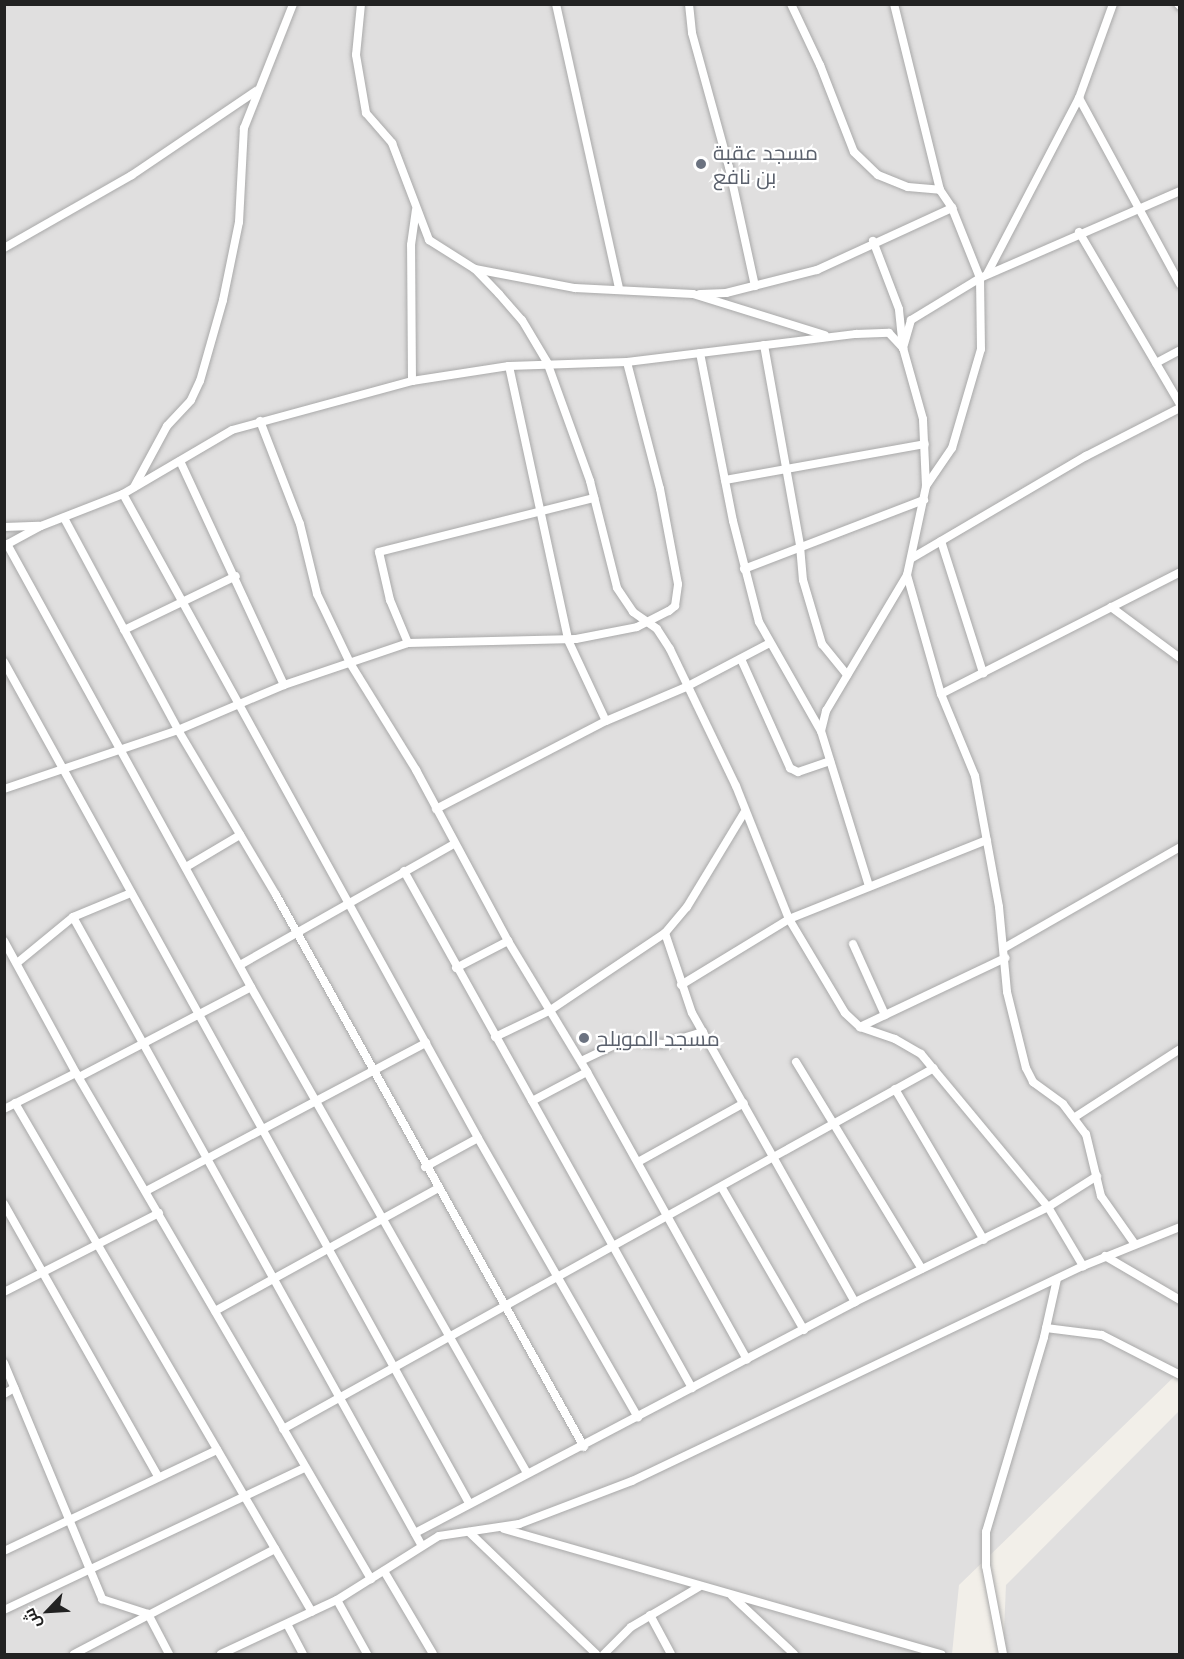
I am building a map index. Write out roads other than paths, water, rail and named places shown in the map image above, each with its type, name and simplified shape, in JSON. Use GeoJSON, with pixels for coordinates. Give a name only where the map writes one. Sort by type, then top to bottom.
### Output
{"type":"FeatureCollection","features":[{"type":"Feature","properties":{"kind":"street"},"geometry":{"type":"LineString","coordinates":[[133,488],[167,426],[190,400],[207,362],[239,222],[240,148],[256,91],[293,4]]}},
{"type":"Feature","properties":{"kind":"street"},"geometry":{"type":"LineString","coordinates":[[361,4],[356,55],[366,113],[392,143],[429,240],[475,269],[522,320],[547,362],[594,498],[617,588],[633,612],[662,635],[736,786],[744,813],[789,919],[845,1013],[860,1027],[908,1045],[934,1068],[1048,1207],[1083,1266]]}},
{"type":"Feature","properties":{"kind":"street"},"geometry":{"type":"LineString","coordinates":[[556,4],[619,288]]}},
{"type":"Feature","properties":{"kind":"street"},"geometry":{"type":"LineString","coordinates":[[689,4],[692,33],[729,167],[755,286]]}},
{"type":"Feature","properties":{"kind":"street"},"geometry":{"type":"LineString","coordinates":[[791,4],[820,64],[854,152],[878,175],[908,187],[940,190]]}},
{"type":"Feature","properties":{"kind":"street"},"geometry":{"type":"LineString","coordinates":[[894,4],[940,190],[952,208],[983,276],[981,349],[952,448],[926,486]]}},
{"type":"Feature","properties":{"kind":"street"},"geometry":{"type":"LineString","coordinates":[[983,276],[1079,98],[1113,4]]}},
{"type":"Feature","properties":{"kind":"street"},"geometry":{"type":"LineString","coordinates":[[4,248],[132,175],[256,91]]}},
{"type":"Feature","properties":{"kind":"street"},"geometry":{"type":"LineString","coordinates":[[1079,98],[1141,206],[1179,284]]}},
{"type":"Feature","properties":{"kind":"street"},"geometry":{"type":"LineString","coordinates":[[903,348],[911,320],[983,276],[1079,232],[1179,191]]}},
{"type":"Feature","properties":{"kind":"street"},"geometry":{"type":"LineString","coordinates":[[412,381],[411,245],[417,206]]}},
{"type":"Feature","properties":{"kind":"street"},"geometry":{"type":"LineString","coordinates":[[475,269],[575,288],[619,288],[693,294],[755,286],[817,270],[873,241],[952,208]]}},
{"type":"Feature","properties":{"kind":"street"},"geometry":{"type":"LineString","coordinates":[[912,558],[1086,456],[1179,406],[1079,232]]}},
{"type":"Feature","properties":{"kind":"street"},"geometry":{"type":"LineString","coordinates":[[821,731],[826,711],[907,575],[926,486],[923,419],[903,348],[899,309],[873,241]]}},
{"type":"Feature","properties":{"kind":"street"},"geometry":{"type":"LineString","coordinates":[[693,294],[830,337]]}},
{"type":"Feature","properties":{"kind":"street"},"geometry":{"type":"LineString","coordinates":[[527,1473],[382,1219],[318,1101],[251,987],[123,750],[6,545],[41,526],[123,494],[217,437],[260,422],[412,381],[547,362],[627,362],[830,337],[888,333],[903,348]]}},
{"type":"Feature","properties":{"kind":"street"},"geometry":{"type":"LineString","coordinates":[[764,345],[800,546],[802,580],[822,644],[848,675]]}},
{"type":"Feature","properties":{"kind":"street"},"geometry":{"type":"LineString","coordinates":[[1156,363],[1179,350]]}},
{"type":"Feature","properties":{"kind":"street"},"geometry":{"type":"LineString","coordinates":[[700,352],[744,568],[768,644],[821,731],[869,886]]}},
{"type":"Feature","properties":{"kind":"street"},"geometry":{"type":"LineString","coordinates":[[4,789],[123,750],[178,730],[284,685],[408,643],[442,639],[568,640],[625,631],[648,622],[675,606],[678,584],[660,489],[627,362]]}},
{"type":"Feature","properties":{"kind":"street"},"geometry":{"type":"LineString","coordinates":[[509,366],[568,640],[606,721]]}},
{"type":"Feature","properties":{"kind":"street"},"geometry":{"type":"LineString","coordinates":[[260,422],[300,524],[317,594],[350,663],[436,809],[508,941],[581,1061],[747,1359]]}},
{"type":"Feature","properties":{"kind":"street"},"geometry":{"type":"LineString","coordinates":[[725,480],[925,444]]}},
{"type":"Feature","properties":{"kind":"street"},"geometry":{"type":"LineString","coordinates":[[180,460],[236,576],[284,685]]}},
{"type":"Feature","properties":{"kind":"street"},"geometry":{"type":"LineString","coordinates":[[123,494],[478,1138],[638,1417]]}},
{"type":"Feature","properties":{"kind":"street"},"geometry":{"type":"LineString","coordinates":[[408,643],[387,591],[379,552],[594,498]]}},
{"type":"Feature","properties":{"kind":"street"},"geometry":{"type":"LineString","coordinates":[[744,568],[924,500]]}},
{"type":"Feature","properties":{"kind":"street"},"geometry":{"type":"LineString","coordinates":[[63,518],[178,730],[240,835],[584,1447]]}},
{"type":"Feature","properties":{"kind":"street"},"geometry":{"type":"LineString","coordinates":[[4,527],[41,526]]}},
{"type":"Feature","properties":{"kind":"street"},"geometry":{"type":"LineString","coordinates":[[941,541],[983,673]]}},
{"type":"Feature","properties":{"kind":"street"},"geometry":{"type":"LineString","coordinates":[[941,694],[1179,572]]}},
{"type":"Feature","properties":{"kind":"street"},"geometry":{"type":"LineString","coordinates":[[907,575],[941,694],[975,776],[1004,948],[1007,992],[1026,1068],[1033,1082],[1075,1117],[1086,1134],[1108,1210],[1134,1244]]}},
{"type":"Feature","properties":{"kind":"street"},"geometry":{"type":"LineString","coordinates":[[124,630],[236,576]]}},
{"type":"Feature","properties":{"kind":"street"},"geometry":{"type":"LineString","coordinates":[[1111,608],[1179,658]]}},
{"type":"Feature","properties":{"kind":"street"},"geometry":{"type":"LineString","coordinates":[[436,809],[606,721],[687,687],[768,644]]}},
{"type":"Feature","properties":{"kind":"street"},"geometry":{"type":"LineString","coordinates":[[741,659],[790,768],[798,772],[830,761]]}},
{"type":"Feature","properties":{"kind":"street"},"geometry":{"type":"LineString","coordinates":[[4,662],[469,1503]]}},
{"type":"Feature","properties":{"kind":"street"},"geometry":{"type":"LineString","coordinates":[[495,1037],[549,1011],[665,933],[687,907],[744,813]]}},
{"type":"Feature","properties":{"kind":"street"},"geometry":{"type":"LineString","coordinates":[[186,867],[240,835]]}},
{"type":"Feature","properties":{"kind":"street"},"geometry":{"type":"LineString","coordinates":[[681,985],[789,919],[987,840]]}},
{"type":"Feature","properties":{"kind":"street"},"geometry":{"type":"LineString","coordinates":[[240,965],[454,844]]}},
{"type":"Feature","properties":{"kind":"street"},"geometry":{"type":"LineString","coordinates":[[1004,948],[1179,847]]}},
{"type":"Feature","properties":{"kind":"street"},"geometry":{"type":"LineString","coordinates":[[404,871],[692,1388]]}},
{"type":"Feature","properties":{"kind":"street"},"geometry":{"type":"LineString","coordinates":[[17,963],[73,917],[131,893]]}},
{"type":"Feature","properties":{"kind":"street"},"geometry":{"type":"LineString","coordinates":[[73,917],[145,1043],[422,1546]]}},
{"type":"Feature","properties":{"kind":"street"},"geometry":{"type":"LineString","coordinates":[[665,933],[681,985],[704,1032],[855,1302]]}},
{"type":"Feature","properties":{"kind":"street"},"geometry":{"type":"LineString","coordinates":[[4,941],[77,1075],[159,1213],[304,1468],[371,1579]]}},
{"type":"Feature","properties":{"kind":"street"},"geometry":{"type":"LineString","coordinates":[[456,968],[508,941]]}},
{"type":"Feature","properties":{"kind":"street"},"geometry":{"type":"LineString","coordinates":[[853,944],[885,1016]]}},
{"type":"Feature","properties":{"kind":"street"},"geometry":{"type":"LineString","coordinates":[[860,1027],[1005,958]]}},
{"type":"Feature","properties":{"kind":"street"},"geometry":{"type":"LineString","coordinates":[[4,1109],[145,1043],[251,987]]}},
{"type":"Feature","properties":{"kind":"street"},"geometry":{"type":"LineString","coordinates":[[581,1061],[625,1040],[663,1044],[704,1032]]}},
{"type":"Feature","properties":{"kind":"street"},"geometry":{"type":"LineString","coordinates":[[146,1191],[264,1131],[426,1043]]}},
{"type":"Feature","properties":{"kind":"street"},"geometry":{"type":"LineString","coordinates":[[1075,1117],[1179,1049]]}},
{"type":"Feature","properties":{"kind":"street"},"geometry":{"type":"LineString","coordinates":[[796,1062],[922,1269]]}},
{"type":"Feature","properties":{"kind":"street"},"geometry":{"type":"LineString","coordinates":[[283,1429],[450,1335],[722,1188],[934,1068]]}},
{"type":"Feature","properties":{"kind":"street"},"geometry":{"type":"LineString","coordinates":[[532,1101],[587,1072]]}},
{"type":"Feature","properties":{"kind":"street"},"geometry":{"type":"LineString","coordinates":[[895,1089],[984,1240]]}},
{"type":"Feature","properties":{"kind":"street"},"geometry":{"type":"LineString","coordinates":[[15,1103],[312,1612]]}},
{"type":"Feature","properties":{"kind":"street"},"geometry":{"type":"LineString","coordinates":[[638,1162],[744,1103]]}},
{"type":"Feature","properties":{"kind":"street"},"geometry":{"type":"LineString","coordinates":[[425,1167],[478,1138]]}},
{"type":"Feature","properties":{"kind":"street"},"geometry":{"type":"LineString","coordinates":[[415,1533],[527,1473],[584,1447],[855,1302],[1048,1207],[1097,1176]]}},
{"type":"Feature","properties":{"kind":"street"},"geometry":{"type":"LineString","coordinates":[[722,1188],[804,1330]]}},
{"type":"Feature","properties":{"kind":"street"},"geometry":{"type":"LineString","coordinates":[[215,1311],[437,1189]]}},
{"type":"Feature","properties":{"kind":"street"},"geometry":{"type":"LineString","coordinates":[[4,1204],[158,1476]]}},
{"type":"Feature","properties":{"kind":"street"},"geometry":{"type":"LineString","coordinates":[[4,1292],[159,1213]]}},
{"type":"Feature","properties":{"kind":"street"},"geometry":{"type":"LineString","coordinates":[[221,1654],[238,1651],[337,1600],[439,1536],[502,1529],[632,1481],[1083,1266],[1179,1227]]}},
{"type":"Feature","properties":{"kind":"street"},"geometry":{"type":"LineString","coordinates":[[1105,1256],[1179,1300]]}},
{"type":"Feature","properties":{"kind":"street"},"geometry":{"type":"LineString","coordinates":[[1003,1654],[986,1566],[986,1532],[1046,1328],[1057,1279]]}},
{"type":"Feature","properties":{"kind":"street"},"geometry":{"type":"LineString","coordinates":[[1046,1328],[1102,1335],[1179,1375]]}},
{"type":"Feature","properties":{"kind":"street"},"geometry":{"type":"LineString","coordinates":[[4,1363],[67,1520],[104,1601],[144,1612],[150,1618],[169,1654]]}},
{"type":"Feature","properties":{"kind":"street"},"geometry":{"type":"LineString","coordinates":[[4,1394],[14,1388]]}},
{"type":"Feature","properties":{"kind":"street"},"geometry":{"type":"LineString","coordinates":[[4,1551],[217,1450]]}},
{"type":"Feature","properties":{"kind":"street"},"geometry":{"type":"LineString","coordinates":[[4,1610],[304,1468]]}},
{"type":"Feature","properties":{"kind":"street"},"geometry":{"type":"LineString","coordinates":[[502,1529],[699,1587],[941,1654]]}},
{"type":"Feature","properties":{"kind":"street"},"geometry":{"type":"LineString","coordinates":[[469,1532],[596,1654]]}},
{"type":"Feature","properties":{"kind":"street"},"geometry":{"type":"LineString","coordinates":[[74,1654],[150,1618],[275,1549]]}},
{"type":"Feature","properties":{"kind":"street"},"geometry":{"type":"LineString","coordinates":[[384,1571],[433,1654]]}},
{"type":"Feature","properties":{"kind":"street"},"geometry":{"type":"LineString","coordinates":[[604,1654],[625,1632],[699,1587]]}},
{"type":"Feature","properties":{"kind":"street"},"geometry":{"type":"LineString","coordinates":[[730,1594],[794,1654]]}},
{"type":"Feature","properties":{"kind":"street"},"geometry":{"type":"LineString","coordinates":[[337,1600],[367,1654]]}},
{"type":"Feature","properties":{"kind":"street"},"geometry":{"type":"LineString","coordinates":[[650,1615],[671,1654]]}},
{"type":"Feature","properties":{"kind":"street"},"geometry":{"type":"LineString","coordinates":[[287,1624],[303,1654]]}},
{"type":"Feature","properties":{"kind":"place","name":"مسجد عقبة بن نافع"},"geometry":{"type":"Point","coordinates":[701,164]}},
{"type":"Feature","properties":{"kind":"place","name":"مسجد المويلح"},"geometry":{"type":"Point","coordinates":[584,1038]}}]}
